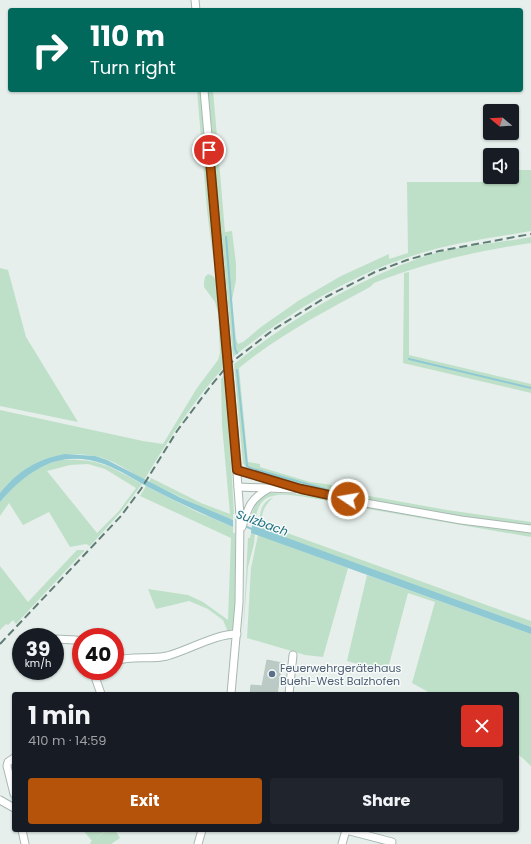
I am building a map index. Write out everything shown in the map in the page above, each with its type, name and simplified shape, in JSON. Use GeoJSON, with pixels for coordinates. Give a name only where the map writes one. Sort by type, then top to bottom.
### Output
{"type":"FeatureCollection","features":[{"type":"Feature","properties":{"kind":"street"},"geometry":{"type":"LineString","coordinates":[[204,92],[238,487],[242,517],[240,533],[239,603],[231,692]]}},
{"type":"Feature","properties":{"kind":"street"},"geometry":{"type":"LineString","coordinates":[[237,470],[301,489],[461,520],[531,529]]}},
{"type":"Feature","properties":{"kind":"street"},"geometry":{"type":"LineString","coordinates":[[238,487],[301,489]]}},
{"type":"Feature","properties":{"kind":"street"},"geometry":{"type":"LineString","coordinates":[[242,517],[257,496],[268,489]]}},
{"type":"Feature","properties":{"kind":"street"},"geometry":{"type":"LineString","coordinates":[[124,659],[166,656],[226,636],[237,634]]}},
{"type":"Feature","properties":{"kind":"street"},"geometry":{"type":"LineString","coordinates":[[289,692],[293,655]]}},
{"type":"Feature","properties":{"kind":"street"},"geometry":{"type":"LineString","coordinates":[[97,680],[100,692]]}},
{"type":"Feature","properties":{"kind":"street"},"geometry":{"type":"LineString","coordinates":[[12,759],[8,762],[7,766],[12,786]]}},
{"type":"Feature","properties":{"kind":"street"},"geometry":{"type":"LineString","coordinates":[[0,800],[12,807]]}},
{"type":"Feature","properties":{"kind":"street"},"geometry":{"type":"LineString","coordinates":[[22,832],[24,843]]}},
{"type":"Feature","properties":{"kind":"street"},"geometry":{"type":"LineString","coordinates":[[198,844],[201,832]]}},
{"type":"Feature","properties":{"kind":"street"},"geometry":{"type":"LineString","coordinates":[[342,844],[345,832]]}},
{"type":"Feature","properties":{"kind":"street"},"geometry":{"type":"LineString","coordinates":[[354,832],[392,842]]}},
{"type":"Feature","properties":{"kind":"green space"},"geometry":{"type":"Polygon","coordinates":[[[197,92],[200,92],[213,258],[207,210],[197,92]]]}},
{"type":"Feature","properties":{"kind":"green space"},"geometry":{"type":"Polygon","coordinates":[[[208,92],[213,92],[225,232],[232,231],[236,264],[236,280],[232,300],[236,339],[238,344],[243,342],[261,327],[298,301],[341,276],[389,254],[389,259],[408,253],[407,182],[483,182],[483,184],[519,184],[519,170],[531,170],[531,231],[443,247],[390,264],[342,285],[319,298],[297,311],[233,357],[208,92]]]}},
{"type":"Feature","properties":{"kind":"green space"},"geometry":{"type":"Polygon","coordinates":[[[531,237],[531,243],[451,258],[412,269],[374,283],[370,287],[319,315],[270,345],[239,368],[248,462],[260,464],[260,467],[310,482],[332,485],[334,486],[334,489],[330,492],[248,471],[243,463],[234,364],[293,321],[314,308],[357,285],[401,265],[438,252],[531,237]]]}},
{"type":"Feature","properties":{"kind":"green space"},"geometry":{"type":"Polygon","coordinates":[[[0,268],[8,270],[26,337],[78,422],[0,406],[0,268]]]}},
{"type":"Feature","properties":{"kind":"green space"},"geometry":{"type":"Polygon","coordinates":[[[409,272],[409,355],[531,384],[531,393],[403,363],[404,273],[409,272]]]}},
{"type":"Feature","properties":{"kind":"green space"},"geometry":{"type":"Polygon","coordinates":[[[208,274],[213,276],[216,280],[225,366],[202,393],[182,421],[144,480],[120,466],[101,458],[80,454],[66,455],[54,457],[30,466],[0,493],[0,410],[163,444],[197,388],[218,360],[220,353],[218,313],[215,302],[204,287],[205,277],[208,274]]]}},
{"type":"Feature","properties":{"kind":"green space"},"geometry":{"type":"Polygon","coordinates":[[[226,373],[234,514],[233,520],[201,507],[149,482],[151,478],[201,503],[230,514],[222,425],[221,379],[226,373]]]}},
{"type":"Feature","properties":{"kind":"green space"},"geometry":{"type":"Polygon","coordinates":[[[61,460],[85,460],[103,464],[142,484],[120,513],[90,546],[86,544],[70,547],[49,512],[23,525],[9,503],[0,516],[0,502],[14,487],[27,475],[42,466],[61,460]],[[88,464],[70,465],[47,471],[97,533],[119,511],[136,488],[105,469],[88,464]]]}},
{"type":"Feature","properties":{"kind":"green space"},"geometry":{"type":"Polygon","coordinates":[[[146,486],[195,511],[233,527],[233,533],[235,533],[237,591],[234,628],[228,632],[223,620],[208,609],[189,601],[156,609],[148,589],[188,595],[203,602],[228,620],[231,538],[140,496],[146,486]]]}},
{"type":"Feature","properties":{"kind":"green space"},"geometry":{"type":"Polygon","coordinates":[[[343,489],[369,496],[447,510],[531,522],[531,526],[472,518],[343,495],[340,491],[343,489]]]}},
{"type":"Feature","properties":{"kind":"green space"},"geometry":{"type":"Polygon","coordinates":[[[270,493],[296,494],[330,499],[331,501],[292,495],[273,496],[265,499],[260,505],[257,512],[255,526],[252,525],[252,522],[250,521],[256,504],[270,493]]]}},
{"type":"Feature","properties":{"kind":"green space"},"geometry":{"type":"Polygon","coordinates":[[[274,497],[268,502],[263,513],[262,517],[265,525],[531,621],[531,627],[259,528],[261,510],[265,502],[274,497]]]}},
{"type":"Feature","properties":{"kind":"green space"},"geometry":{"type":"Polygon","coordinates":[[[338,501],[454,522],[531,533],[531,537],[344,505],[338,501]]]}},
{"type":"Feature","properties":{"kind":"green space"},"geometry":{"type":"Polygon","coordinates":[[[251,533],[255,534],[248,567],[243,635],[248,538],[250,538],[251,533]]]}},
{"type":"Feature","properties":{"kind":"green space"},"geometry":{"type":"Polygon","coordinates":[[[258,535],[348,568],[323,657],[305,655],[247,638],[251,568],[258,535]]]}},
{"type":"Feature","properties":{"kind":"green space"},"geometry":{"type":"Polygon","coordinates":[[[77,550],[85,550],[16,624],[13,620],[0,630],[0,566],[28,602],[77,550]]]}},
{"type":"Feature","properties":{"kind":"green space"},"geometry":{"type":"Polygon","coordinates":[[[367,575],[531,634],[531,766],[519,755],[519,692],[428,692],[412,683],[435,602],[408,593],[387,672],[347,661],[367,575]]]}},
{"type":"Feature","properties":{"kind":"green space"},"geometry":{"type":"Polygon","coordinates":[[[85,832],[104,832],[95,839],[105,832],[116,832],[120,838],[111,844],[91,844],[90,843],[92,841],[85,832]]]}},
{"type":"Feature","properties":{"kind":"water"},"geometry":{"type":"Polygon","coordinates":[[[65,454],[95,456],[107,460],[181,498],[233,520],[233,527],[170,498],[110,466],[88,460],[73,459],[46,465],[21,480],[0,502],[0,493],[21,472],[46,459],[65,454]]]}},
{"type":"Feature","properties":{"kind":"water"},"geometry":{"type":"Polygon","coordinates":[[[252,525],[531,627],[531,634],[251,533],[252,525]]]}},
{"type":"Feature","properties":{"kind":"building","name":"Feuerwehrgerätehaus Buehl-West Balzhofen"},"geometry":{"type":"Polygon","coordinates":[[[267,660],[282,663],[277,692],[250,692],[251,685],[262,686],[267,660]]]}},
{"type":"Feature","properties":{"kind":"waterway"},"geometry":{"type":"LineString","coordinates":[[226,237],[235,349],[237,353]]}},
{"type":"Feature","properties":{"kind":"waterway"},"geometry":{"type":"LineString","coordinates":[[409,359],[531,388]]}},
{"type":"Feature","properties":{"kind":"waterway"},"geometry":{"type":"LineString","coordinates":[[237,370],[247,466],[325,489]]}},
{"type":"Feature","properties":{"kind":"waterway","name":"Sulzbach"},"geometry":{"type":"LineString","coordinates":[[245,526],[254,530]]}},
{"type":"Feature","properties":{"kind":"railway"},"geometry":{"type":"LineString","coordinates":[[0,644],[121,516],[141,489],[177,431],[228,365],[273,330],[326,297],[375,272],[407,260],[439,251],[531,234]]}},
{"type":"Feature","properties":{"kind":"place","name":"Feuerwehrgerätehaus Buehl-West Balzhofen"},"geometry":{"type":"Point","coordinates":[272,674]}},
{"type":"Feature","properties":{"kind":"route"},"geometry":{"type":"LineString","coordinates":[[209,150],[237,470],[301,489],[348,499]]}}]}
